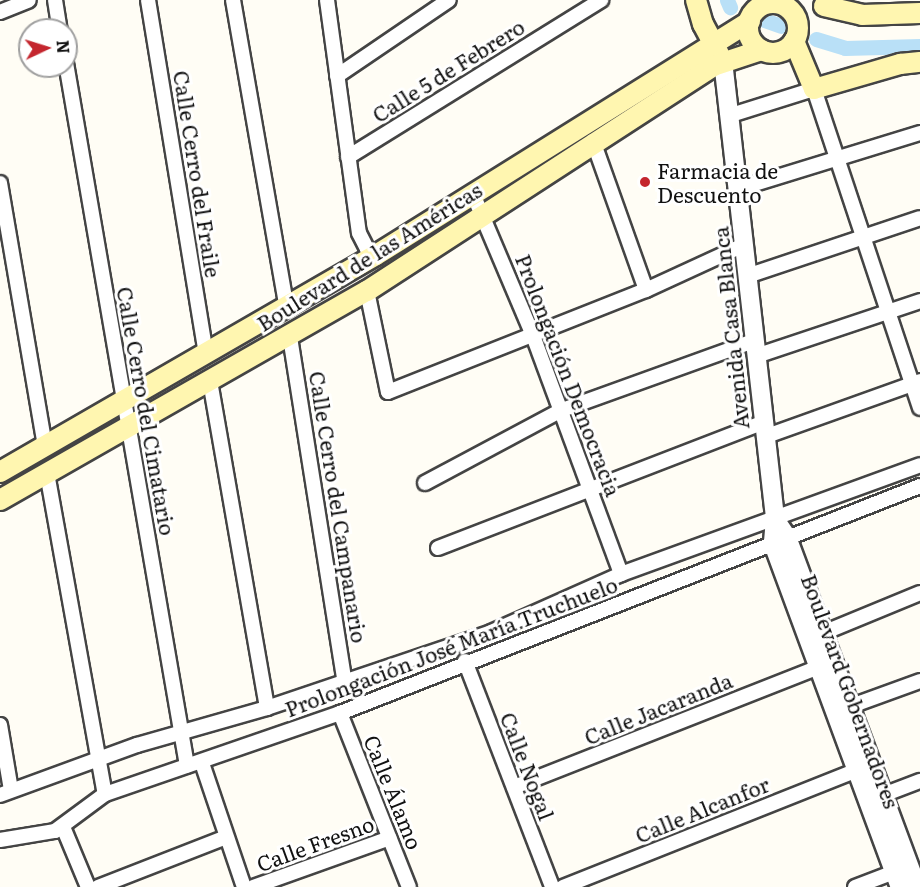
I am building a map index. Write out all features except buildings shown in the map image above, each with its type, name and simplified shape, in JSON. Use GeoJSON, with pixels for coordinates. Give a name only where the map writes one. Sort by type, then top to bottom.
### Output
{"type":"FeatureCollection","features":[{"type":"Feature","properties":{"kind":"main road"},"geometry":{"type":"LineString","coordinates":[[696,0],[712,43],[723,61]]}},
{"type":"Feature","properties":{"kind":"main road"},"geometry":{"type":"LineString","coordinates":[[920,13],[862,15],[829,3],[796,32],[778,52],[761,50],[750,38],[750,21],[770,2],[789,9],[796,32],[814,89],[900,64],[920,62]]}},
{"type":"Feature","properties":{"kind":"main road","name":"Boulevard de las Américas"},"geometry":{"type":"LineString","coordinates":[[0,472],[376,255],[750,21]]}},
{"type":"Feature","properties":{"kind":"main road","name":"Boulevard de las Américas"},"geometry":{"type":"LineString","coordinates":[[0,500],[290,337],[366,291],[593,141],[723,61],[761,50]]}},
{"type":"Feature","properties":{"kind":"street"},"geometry":{"type":"LineString","coordinates":[[0,12],[29,0]]}},
{"type":"Feature","properties":{"kind":"street"},"geometry":{"type":"LineString","coordinates":[[55,0],[58,18]]}},
{"type":"Feature","properties":{"kind":"street","name":"Calle Cerro del Fraile"},"geometry":{"type":"LineString","coordinates":[[148,0],[206,355]]}},
{"type":"Feature","properties":{"kind":"street"},"geometry":{"type":"LineString","coordinates":[[233,0],[287,308]]}},
{"type":"Feature","properties":{"kind":"street"},"geometry":{"type":"LineString","coordinates":[[327,0],[359,233],[368,249],[376,255]]}},
{"type":"Feature","properties":{"kind":"street"},"geometry":{"type":"LineString","coordinates":[[337,76],[449,0]]}},
{"type":"Feature","properties":{"kind":"street","name":"Calle 5 de Febrero"},"geometry":{"type":"LineString","coordinates":[[348,157],[601,0]]}},
{"type":"Feature","properties":{"kind":"street","name":"Avenida Casa Blanca"},"geometry":{"type":"LineString","coordinates":[[723,61],[731,115],[763,430],[780,541]]}},
{"type":"Feature","properties":{"kind":"street","name":"Calle Cerro del Cimatario"},"geometry":{"type":"LineString","coordinates":[[69,78],[187,766]]}},
{"type":"Feature","properties":{"kind":"street"},"geometry":{"type":"LineString","coordinates":[[731,115],[814,89],[889,313],[916,382],[920,408]]}},
{"type":"Feature","properties":{"kind":"street"},"geometry":{"type":"LineString","coordinates":[[738,189],[920,133]]}},
{"type":"Feature","properties":{"kind":"street"},"geometry":{"type":"LineString","coordinates":[[593,141],[646,290]]}},
{"type":"Feature","properties":{"kind":"street"},"geometry":{"type":"LineString","coordinates":[[0,183],[45,445]]}},
{"type":"Feature","properties":{"kind":"street","name":"Prolongación Democracia"},"geometry":{"type":"LineString","coordinates":[[473,194],[484,213],[562,410],[621,574]]}},
{"type":"Feature","properties":{"kind":"street"},"geometry":{"type":"LineString","coordinates":[[747,276],[920,218]]}},
{"type":"Feature","properties":{"kind":"street"},"geometry":{"type":"LineString","coordinates":[[366,291],[388,392],[532,333],[646,290],[744,245]]}},
{"type":"Feature","properties":{"kind":"street"},"geometry":{"type":"LineString","coordinates":[[425,483],[562,410],[755,349],[889,313],[920,301]]}},
{"type":"Feature","properties":{"kind":"street","name":"Calle Cerro del Campanario"},"geometry":{"type":"LineString","coordinates":[[290,337],[345,683]]}},
{"type":"Feature","properties":{"kind":"street"},"geometry":{"type":"LineString","coordinates":[[210,381],[267,708]]}},
{"type":"Feature","properties":{"kind":"street"},"geometry":{"type":"LineString","coordinates":[[438,548],[592,489],[763,430],[916,382]]}},
{"type":"Feature","properties":{"kind":"street"},"geometry":{"type":"LineString","coordinates":[[775,519],[920,465]]}},
{"type":"Feature","properties":{"kind":"street"},"geometry":{"type":"LineString","coordinates":[[47,473],[96,759],[105,794]]}},
{"type":"Feature","properties":{"kind":"street","name":"Prolongación José María Truchuelo"},"geometry":{"type":"LineString","coordinates":[[0,840],[63,827],[105,794],[202,763],[340,713],[465,661],[920,486]]}},
{"type":"Feature","properties":{"kind":"street","name":"Prolongación José María Truchuelo"},"geometry":{"type":"LineString","coordinates":[[6,793],[96,759],[345,683],[491,632],[621,574],[775,519]]}},
{"type":"Feature","properties":{"kind":"street","name":"Boulevard Gobernadores"},"geometry":{"type":"LineString","coordinates":[[780,541],[822,633],[857,770],[897,880]]}},
{"type":"Feature","properties":{"kind":"street","name":"Boulevard Gobernadores"},"geometry":{"type":"LineString","coordinates":[[780,541],[818,667],[842,709],[883,795],[918,886]]}},
{"type":"Feature","properties":{"kind":"street"},"geometry":{"type":"LineString","coordinates":[[822,633],[920,593]]}},
{"type":"Feature","properties":{"kind":"street","name":"Calle Nogal"},"geometry":{"type":"LineString","coordinates":[[465,661],[552,887]]}},
{"type":"Feature","properties":{"kind":"street","name":"Calle Jacaranda"},"geometry":{"type":"LineString","coordinates":[[514,787],[818,667]]}},
{"type":"Feature","properties":{"kind":"street"},"geometry":{"type":"LineString","coordinates":[[842,709],[920,681]]}},
{"type":"Feature","properties":{"kind":"street","name":"Calle Álamo"},"geometry":{"type":"LineString","coordinates":[[340,713],[409,887]]}},
{"type":"Feature","properties":{"kind":"street"},"geometry":{"type":"LineString","coordinates":[[0,725],[6,793]]}},
{"type":"Feature","properties":{"kind":"street"},"geometry":{"type":"LineString","coordinates":[[202,763],[244,887]]}},
{"type":"Feature","properties":{"kind":"street","name":"Calle Alcanfor"},"geometry":{"type":"LineString","coordinates":[[563,887],[857,770]]}},
{"type":"Feature","properties":{"kind":"street"},"geometry":{"type":"LineString","coordinates":[[883,795],[920,781]]}},
{"type":"Feature","properties":{"kind":"street"},"geometry":{"type":"LineString","coordinates":[[63,827],[88,887]]}},
{"type":"Feature","properties":{"kind":"street"},"geometry":{"type":"LineString","coordinates":[[98,887],[226,837]]}},
{"type":"Feature","properties":{"kind":"street","name":"Calle Fresno"},"geometry":{"type":"LineString","coordinates":[[254,887],[390,838]]}},
{"type":"Feature","properties":{"kind":"street"},"geometry":{"type":"LineString","coordinates":[[855,887],[897,880]]}},
{"type":"Feature","properties":{"kind":"waterway"},"geometry":{"type":"LineString","coordinates":[[727,0],[730,7]]}},
{"type":"Feature","properties":{"kind":"waterway"},"geometry":{"type":"LineString","coordinates":[[764,20],[781,26]]}},
{"type":"Feature","properties":{"kind":"waterway"},"geometry":{"type":"LineString","coordinates":[[816,39],[845,48],[920,46]]}},
{"type":"Feature","properties":{"kind":"place","name":"Farmacia de Descuento"},"geometry":{"type":"Point","coordinates":[645,182]}}]}
